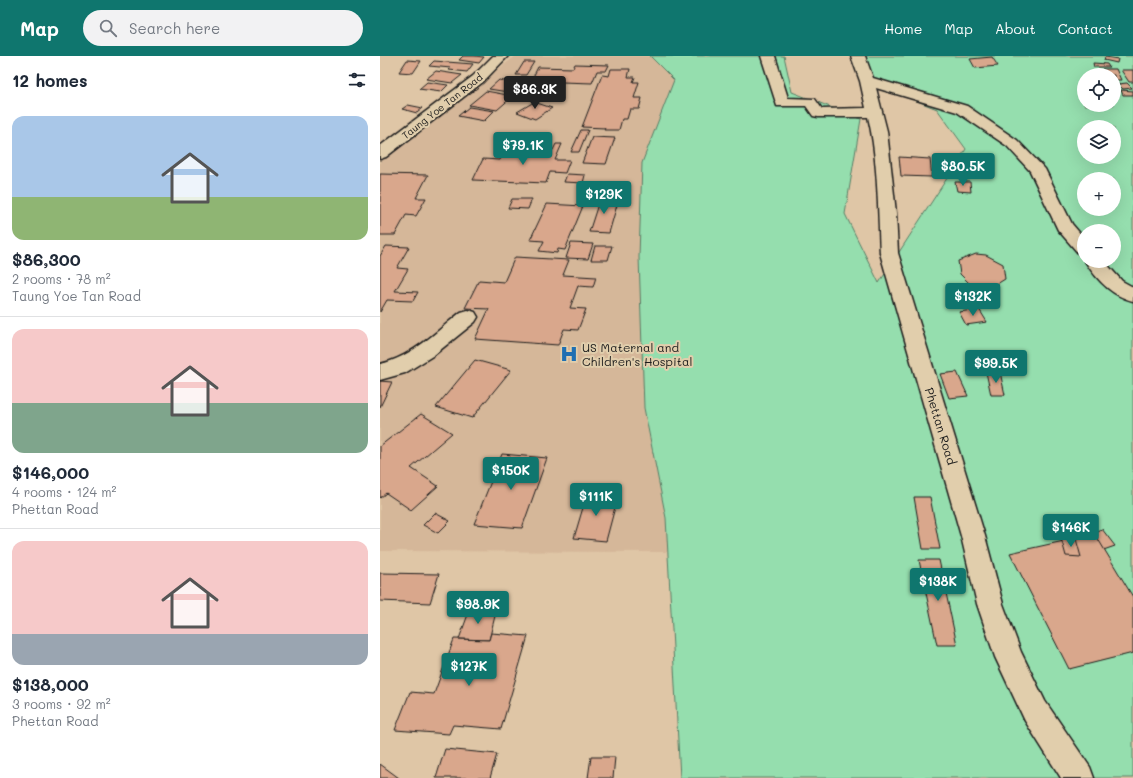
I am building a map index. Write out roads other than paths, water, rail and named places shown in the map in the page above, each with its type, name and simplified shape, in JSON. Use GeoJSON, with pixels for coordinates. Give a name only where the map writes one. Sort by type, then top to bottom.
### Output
{"type":"FeatureCollection","features":[{"type":"Feature","properties":{"kind":"street","name":"Taung Yoe Tan Road"},"geometry":{"type":"LineString","coordinates":[[380,154],[478,79],[501,56]]}},
{"type":"Feature","properties":{"kind":"street"},"geometry":{"type":"LineString","coordinates":[[768,56],[782,103],[810,102],[818,113],[874,112]]}},
{"type":"Feature","properties":{"kind":"street","name":"Phettan Road"},"geometry":{"type":"LineString","coordinates":[[858,56],[867,81],[879,131],[888,213],[889,253],[973,536],[990,604],[1009,656],[1035,711],[1079,778]]}},
{"type":"Feature","properties":{"kind":"street"},"geometry":{"type":"LineString","coordinates":[[867,81],[962,109],[1012,143],[1037,169],[1064,226],[1077,241]]}},
{"type":"Feature","properties":{"kind":"street"},"geometry":{"type":"LineString","coordinates":[[1100,268],[1115,285],[1133,294]]}},
{"type":"Feature","properties":{"kind":"street"},"geometry":{"type":"LineString","coordinates":[[380,372],[398,368],[427,350],[468,317]]}},
{"type":"Feature","properties":{"kind":"place","name":"US Maternal and Children's Hospital"},"geometry":{"type":"Point","coordinates":[569,354]}}]}
